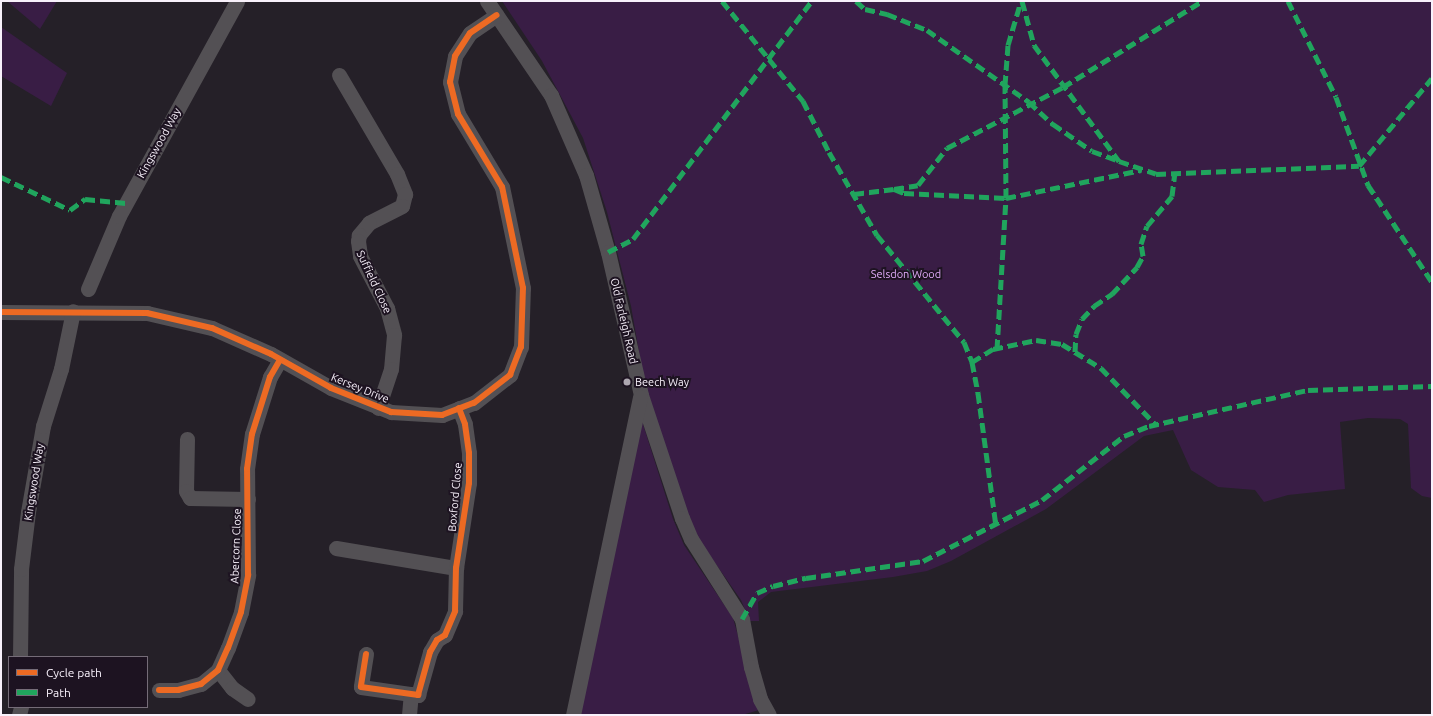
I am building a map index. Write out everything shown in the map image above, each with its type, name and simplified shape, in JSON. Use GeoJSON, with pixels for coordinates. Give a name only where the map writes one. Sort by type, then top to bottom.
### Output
{"type":"FeatureCollection","features":[{"type":"Feature","properties":{"kind":"street","name":"Kingswood Way"},"geometry":{"type":"LineString","coordinates":[[88,289],[119,216],[237,1]]}},
{"type":"Feature","properties":{"kind":"street","name":"Old Farleigh Road"},"geometry":{"type":"LineString","coordinates":[[487,1],[551,95],[586,175],[608,252],[641,395],[682,518],[691,539],[742,619],[750,667],[760,699],[769,715]]}},
{"type":"Feature","properties":{"kind":"street","name":"Kersey Drive"},"geometry":{"type":"LineString","coordinates":[[1,312],[73,311],[147,313],[174,318],[212,328],[280,360],[331,388],[391,412],[442,415],[474,403],[510,375],[521,347],[523,288],[502,187],[458,114],[450,82],[455,56],[470,33],[497,15]]}},
{"type":"Feature","properties":{"kind":"street","name":"Suffield Close"},"geometry":{"type":"LineString","coordinates":[[339,75],[397,174],[405,194],[402,206],[369,223],[359,235],[358,241],[360,256],[385,301],[394,335],[391,369],[378,408]]}},
{"type":"Feature","properties":{"kind":"street","name":"Kingswood Way"},"geometry":{"type":"LineString","coordinates":[[20,656],[21,569],[28,512],[43,426],[61,369],[73,311]]}},
{"type":"Feature","properties":{"kind":"street","name":"Abercorn Close"},"geometry":{"type":"LineString","coordinates":[[159,690],[178,690],[202,684],[218,670],[241,612],[248,575],[247,469],[252,434],[270,377],[280,360]]}},
{"type":"Feature","properties":{"kind":"street"},"geometry":{"type":"LineString","coordinates":[[573,715],[641,395]]}},
{"type":"Feature","properties":{"kind":"street","name":"Boxford Close"},"geometry":{"type":"LineString","coordinates":[[411,694],[418,695],[430,652],[448,629],[455,611],[456,568],[469,483],[469,453],[465,424],[459,408]]}},
{"type":"Feature","properties":{"kind":"street"},"geometry":{"type":"LineString","coordinates":[[188,439],[186,491],[190,498],[248,499]]}},
{"type":"Feature","properties":{"kind":"street"},"geometry":{"type":"LineString","coordinates":[[336,548],[456,568]]}},
{"type":"Feature","properties":{"kind":"street"},"geometry":{"type":"LineString","coordinates":[[366,654],[361,688],[411,694],[409,715]]}},
{"type":"Feature","properties":{"kind":"street"},"geometry":{"type":"LineString","coordinates":[[218,670],[232,688],[248,699]]}},
{"type":"Feature","properties":{"kind":"green space"},"geometry":{"type":"Polygon","coordinates":[[[7,1],[57,1],[40,29],[7,1]]]}},
{"type":"Feature","properties":{"kind":"green space","name":"Selsdon Wood"},"geometry":{"type":"Polygon","coordinates":[[[502,1],[1432,1],[1432,498],[1422,496],[1411,488],[1408,424],[1400,419],[1368,418],[1340,422],[1345,489],[1288,495],[1264,502],[1255,490],[1218,487],[1191,470],[1173,430],[1144,436],[1046,509],[951,561],[927,571],[893,577],[771,592],[758,602],[759,621],[750,621],[741,600],[699,540],[688,516],[646,392],[631,306],[607,212],[583,138],[542,61],[502,1]]]}},
{"type":"Feature","properties":{"kind":"green space"},"geometry":{"type":"Polygon","coordinates":[[[1,27],[67,73],[51,106],[1,76],[1,27]]]}},
{"type":"Feature","properties":{"kind":"green space"},"geometry":{"type":"Polygon","coordinates":[[[641,418],[673,519],[684,545],[733,618],[759,710],[742,715],[579,715],[641,418]]]}},
{"type":"Feature","properties":{"kind":"marked path"},"geometry":{"type":"LineString","coordinates":[[722,1],[803,101],[829,152],[877,235],[964,342],[972,362],[978,393],[996,526]]}},
{"type":"Feature","properties":{"kind":"marked path"},"geometry":{"type":"LineString","coordinates":[[608,252],[633,239],[812,1]]}},
{"type":"Feature","properties":{"kind":"marked path"},"geometry":{"type":"LineString","coordinates":[[856,1],[865,9],[887,14],[927,30],[1029,102],[1053,124],[1092,151],[1119,161]]}},
{"type":"Feature","properties":{"kind":"marked path"},"geometry":{"type":"LineString","coordinates":[[997,349],[1006,198],[1005,85],[1008,45],[1021,1]]}},
{"type":"Feature","properties":{"kind":"marked path"},"geometry":{"type":"LineString","coordinates":[[1022,1],[1034,45],[1119,161],[1156,174],[1359,166]]}},
{"type":"Feature","properties":{"kind":"marked path"},"geometry":{"type":"LineString","coordinates":[[894,189],[918,185],[947,148],[1063,87],[1202,1]]}},
{"type":"Feature","properties":{"kind":"marked path"},"geometry":{"type":"LineString","coordinates":[[1288,1],[1336,97],[1368,185],[1432,282]]}},
{"type":"Feature","properties":{"kind":"marked path"},"geometry":{"type":"LineString","coordinates":[[1359,166],[1432,78]]}},
{"type":"Feature","properties":{"kind":"marked path"},"geometry":{"type":"LineString","coordinates":[[854,194],[894,189],[904,193],[1006,198],[1141,170]]}},
{"type":"Feature","properties":{"kind":"marked path"},"geometry":{"type":"LineString","coordinates":[[1075,352],[1076,334],[1082,319],[1094,306],[1112,294],[1137,267],[1143,256],[1141,244],[1147,226],[1172,196],[1175,172]]}},
{"type":"Feature","properties":{"kind":"marked path"},"geometry":{"type":"LineString","coordinates":[[1,177],[70,210],[85,199],[126,203]]}},
{"type":"Feature","properties":{"kind":"marked path"},"geometry":{"type":"LineString","coordinates":[[972,362],[993,349],[1036,340],[1062,344],[1101,368],[1155,424]]}},
{"type":"Feature","properties":{"kind":"marked path"},"geometry":{"type":"LineString","coordinates":[[742,619],[757,593],[773,586],[806,578],[923,561],[1042,500],[1124,436],[1149,426],[1308,390],[1432,386]]}},
{"type":"Feature","properties":{"kind":"cycle path"},"geometry":{"type":"LineString","coordinates":[[1,312],[147,313],[212,328],[271,354],[331,388],[391,412],[442,415],[474,403],[510,375],[521,347],[523,288],[502,187],[458,114],[450,82],[455,56],[470,33],[497,15]]}},
{"type":"Feature","properties":{"kind":"cycle path"},"geometry":{"type":"LineString","coordinates":[[159,690],[178,690],[201,684],[218,670],[228,648],[241,612],[248,575],[247,469],[252,434],[270,377],[280,360]]}},
{"type":"Feature","properties":{"kind":"cycle path"},"geometry":{"type":"LineString","coordinates":[[366,654],[361,687],[418,695],[430,652],[437,640],[445,635],[455,611],[456,568],[469,483],[469,453],[465,424],[459,408]]}},
{"type":"Feature","properties":{"kind":"place","name":"Beech Way"},"geometry":{"type":"Point","coordinates":[627,382]}}]}
